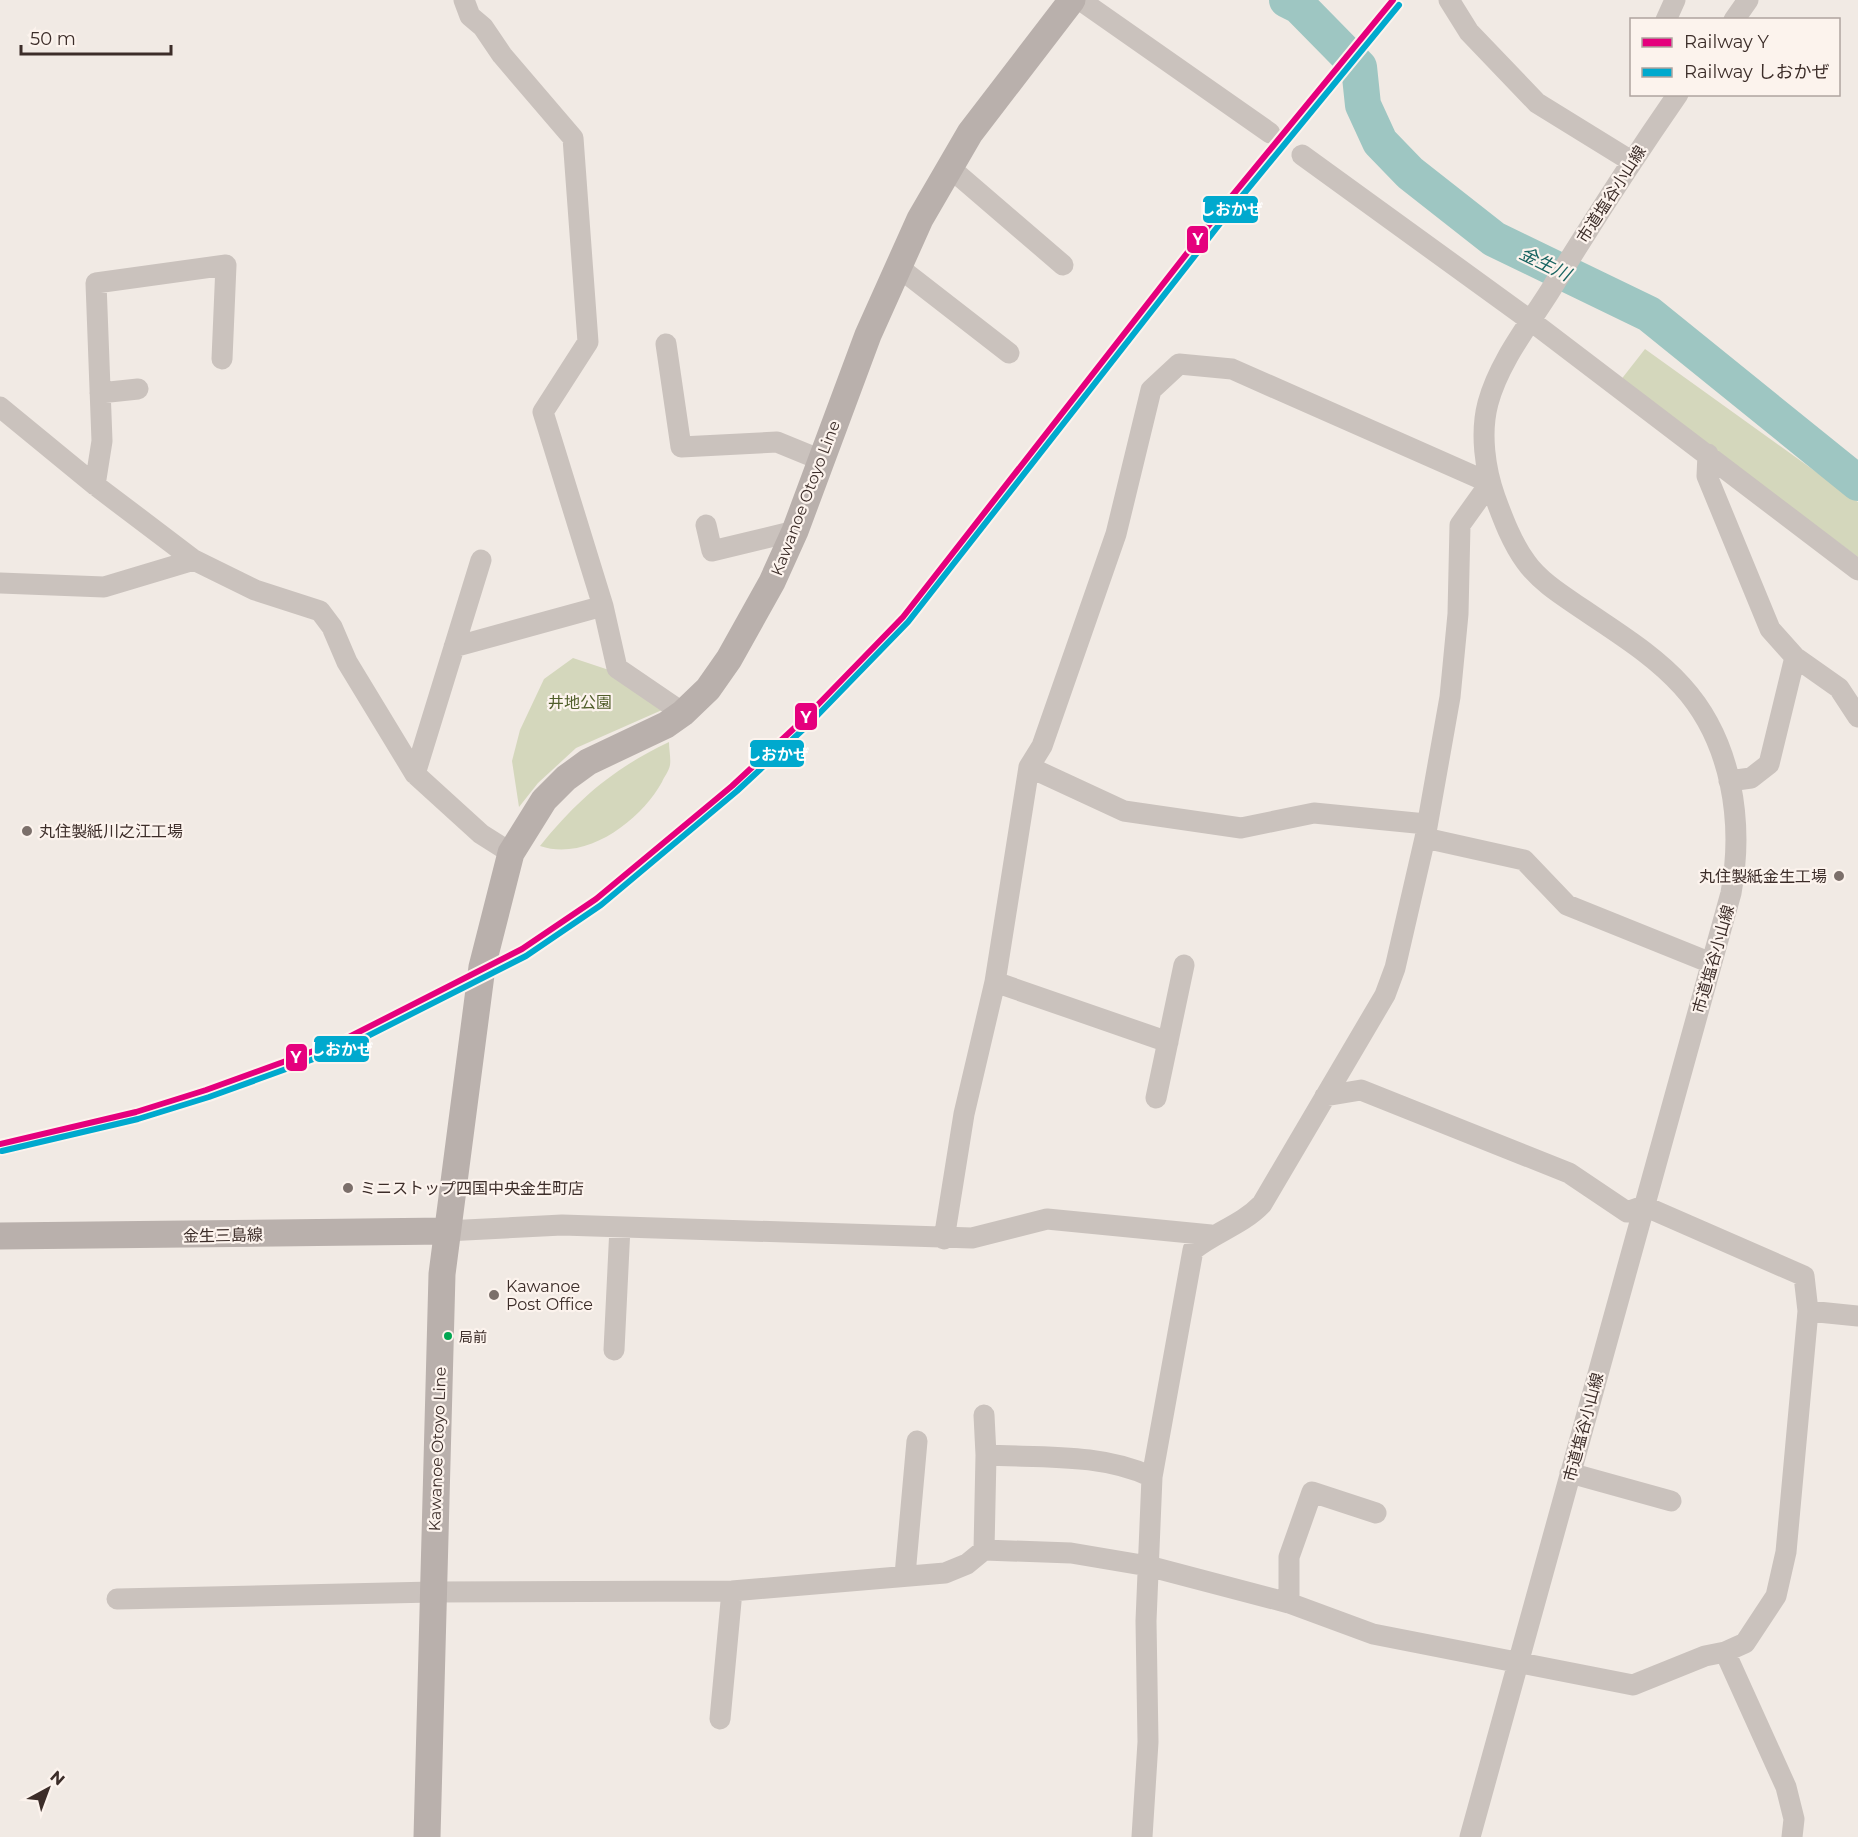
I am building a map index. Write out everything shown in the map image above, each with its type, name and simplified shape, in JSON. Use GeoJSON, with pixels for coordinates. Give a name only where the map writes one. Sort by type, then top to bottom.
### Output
{"type":"FeatureCollection","features":[{"type":"Feature","properties":{"kind":"main road","name":"Kawanoe Otoyo Line"},"geometry":{"type":"LineString","coordinates":[[427,1837],[442,1274],[482,967],[511,853],[544,800],[566,778],[588,762],[666,725],[683,713],[708,689],[729,659],[772,582],[795,531],[868,335],[897,266],[950,167],[977,123],[1072,0]]}},
{"type":"Feature","properties":{"kind":"main road","name":"金生三島線"},"geometry":{"type":"LineString","coordinates":[[0,1236],[446,1232]]}},
{"type":"Feature","properties":{"kind":"street"},"geometry":{"type":"LineString","coordinates":[[465,0],[470,16],[483,27],[502,55],[573,138],[588,342],[543,412],[603,606],[617,668],[683,713]]}},
{"type":"Feature","properties":{"kind":"street"},"geometry":{"type":"LineString","coordinates":[[1080,0],[1270,133]]}},
{"type":"Feature","properties":{"kind":"street"},"geometry":{"type":"LineString","coordinates":[[1449,0],[1469,32],[1537,103],[1631,161]]}},
{"type":"Feature","properties":{"kind":"street"},"geometry":{"type":"LineString","coordinates":[[1667,18],[1675,0]]}},
{"type":"Feature","properties":{"kind":"street"},"geometry":{"type":"LineString","coordinates":[[1735,18],[1748,0]]}},
{"type":"Feature","properties":{"kind":"street","name":"市道塩谷小山線"},"geometry":{"type":"LineString","coordinates":[[1470,1837],[1731,893],[1737,860],[1736,822],[1729,781],[1718,744],[1706,719],[1683,688],[1651,656],[1558,593],[1526,563],[1504,523],[1490,483],[1484,445],[1488,404],[1504,364],[1631,161],[1677,96]]}},
{"type":"Feature","properties":{"kind":"street"},"geometry":{"type":"LineString","coordinates":[[1302,155],[1533,317],[1858,570]]}},
{"type":"Feature","properties":{"kind":"street"},"geometry":{"type":"LineString","coordinates":[[950,167],[1063,265]]}},
{"type":"Feature","properties":{"kind":"street"},"geometry":{"type":"LineString","coordinates":[[95,485],[102,441],[96,283],[226,265],[222,359]]}},
{"type":"Feature","properties":{"kind":"street"},"geometry":{"type":"LineString","coordinates":[[897,266],[1009,353]]}},
{"type":"Feature","properties":{"kind":"street"},"geometry":{"type":"LineString","coordinates":[[666,344],[681,447],[777,442],[821,460]]}},
{"type":"Feature","properties":{"kind":"street"},"geometry":{"type":"LineString","coordinates":[[944,1239],[964,1114],[995,982],[1029,767],[1042,746],[1116,534],[1150,390],[1179,364],[1232,369],[1490,483],[1460,525],[1458,614],[1450,698],[1426,831],[1395,968],[1384,995],[1262,1204],[1248,1218],[1211,1235],[1193,1250],[1152,1477],[1146,1620],[1148,1742],[1142,1837]]}},
{"type":"Feature","properties":{"kind":"street"},"geometry":{"type":"LineString","coordinates":[[100,393],[138,389]]}},
{"type":"Feature","properties":{"kind":"street"},"geometry":{"type":"LineString","coordinates":[[0,407],[95,485],[194,560],[255,590],[320,611],[332,627],[347,662],[415,774],[482,834],[511,853]]}},
{"type":"Feature","properties":{"kind":"street"},"geometry":{"type":"LineString","coordinates":[[1708,454],[1707,476],[1770,629],[1795,657],[1839,688],[1858,717]]}},
{"type":"Feature","properties":{"kind":"street"},"geometry":{"type":"LineString","coordinates":[[706,525],[712,551],[795,531]]}},
{"type":"Feature","properties":{"kind":"street"},"geometry":{"type":"LineString","coordinates":[[0,583],[104,587],[194,560]]}},
{"type":"Feature","properties":{"kind":"street"},"geometry":{"type":"LineString","coordinates":[[415,774],[481,560]]}},
{"type":"Feature","properties":{"kind":"street"},"geometry":{"type":"LineString","coordinates":[[454,647],[603,606]]}},
{"type":"Feature","properties":{"kind":"street"},"geometry":{"type":"LineString","coordinates":[[1729,781],[1751,778],[1769,764],[1795,657]]}},
{"type":"Feature","properties":{"kind":"street"},"geometry":{"type":"LineString","coordinates":[[1029,767],[1124,811],[1240,828],[1314,813],[1426,831],[1524,860],[1567,905],[1711,963]]}},
{"type":"Feature","properties":{"kind":"street"},"geometry":{"type":"LineString","coordinates":[[1155,1098],[1184,965]]}},
{"type":"Feature","properties":{"kind":"street"},"geometry":{"type":"LineString","coordinates":[[995,982],[1168,1042]]}},
{"type":"Feature","properties":{"kind":"street"},"geometry":{"type":"LineString","coordinates":[[117,1599],[433,1592],[732,1592],[945,1573],[967,1564],[984,1550],[1071,1552],[1148,1566],[1289,1603],[1373,1634],[1633,1685],[1744,1643],[1776,1596],[1786,1552],[1808,1311],[1804,1276],[1644,1206],[1626,1212],[1569,1173],[1361,1090],[1325,1096]]}},
{"type":"Feature","properties":{"kind":"street"},"geometry":{"type":"LineString","coordinates":[[446,1232],[562,1225],[944,1239],[972,1238],[1047,1219],[1211,1235]]}},
{"type":"Feature","properties":{"kind":"street"},"geometry":{"type":"LineString","coordinates":[[614,1350],[620,1227]]}},
{"type":"Feature","properties":{"kind":"street"},"geometry":{"type":"LineString","coordinates":[[1808,1311],[1858,1316]]}},
{"type":"Feature","properties":{"kind":"street"},"geometry":{"type":"LineString","coordinates":[[984,1415],[986,1455],[984,1550]]}},
{"type":"Feature","properties":{"kind":"street"},"geometry":{"type":"LineString","coordinates":[[905,1575],[917,1441]]}},
{"type":"Feature","properties":{"kind":"street"},"geometry":{"type":"LineString","coordinates":[[986,1455],[1086,1460],[1138,1470],[1152,1477]]}},
{"type":"Feature","properties":{"kind":"street"},"geometry":{"type":"LineString","coordinates":[[1570,1473],[1671,1501]]}},
{"type":"Feature","properties":{"kind":"street"},"geometry":{"type":"LineString","coordinates":[[1289,1603],[1289,1557],[1312,1492],[1376,1513]]}},
{"type":"Feature","properties":{"kind":"street"},"geometry":{"type":"LineString","coordinates":[[720,1719],[732,1592]]}},
{"type":"Feature","properties":{"kind":"street"},"geometry":{"type":"LineString","coordinates":[[1725,1652],[1786,1788],[1794,1818],[1792,1837]]}},
{"type":"Feature","properties":{"kind":"green space"},"geometry":{"type":"Polygon","coordinates":[[[1645,349],[1858,502],[1858,557],[1620,381],[1645,349]]]}},
{"type":"Feature","properties":{"kind":"green space","name":"井地公園"},"geometry":{"type":"Polygon","coordinates":[[[573,658],[609,670],[662,710],[576,748],[538,783],[519,807],[512,761],[520,730],[544,679],[573,658]]]}},
{"type":"Feature","properties":{"kind":"green space"},"geometry":{"type":"Polygon","coordinates":[[[669,742],[668,772],[653,796],[627,823],[594,843],[576,848],[558,849],[540,846],[568,814],[598,786],[631,763],[669,742]]]}},
{"type":"Feature","properties":{"kind":"waterway","name":"金生川"},"geometry":{"type":"LineString","coordinates":[[1287,0],[1299,6],[1359,67],[1363,105],[1380,142],[1410,173],[1494,239],[1649,314],[1858,483]]}},
{"type":"Feature","properties":{"kind":"rail line","name":"Y"},"geometry":{"type":"LineString","coordinates":[[0,1144],[136,1112],[206,1090],[341,1041],[522,949],[596,899],[732,786],[804,719],[903,617],[1227,202],[1393,0]]}},
{"type":"Feature","properties":{"kind":"rail line","name":"しおかぜ"},"geometry":{"type":"LineString","coordinates":[[2,1151],[138,1119],[209,1097],[344,1048],[526,956],[601,905],[737,791],[809,724],[908,622],[1233,207],[1399,5]]}},
{"type":"Feature","properties":{"kind":"place","name":"丸住製紙川之江工場"},"geometry":{"type":"Point","coordinates":[27,831]}},
{"type":"Feature","properties":{"kind":"place","name":"丸住製紙金生工場"},"geometry":{"type":"Point","coordinates":[1839,876]}},
{"type":"Feature","properties":{"kind":"place","name":"ミニストップ四国中央金生町店"},"geometry":{"type":"Point","coordinates":[348,1188]}},
{"type":"Feature","properties":{"kind":"place","name":"Kawanoe Post Office"},"geometry":{"type":"Point","coordinates":[494,1295]}},
{"type":"Feature","properties":{"kind":"place","name":"局前"},"geometry":{"type":"Point","coordinates":[448,1336]}}]}
